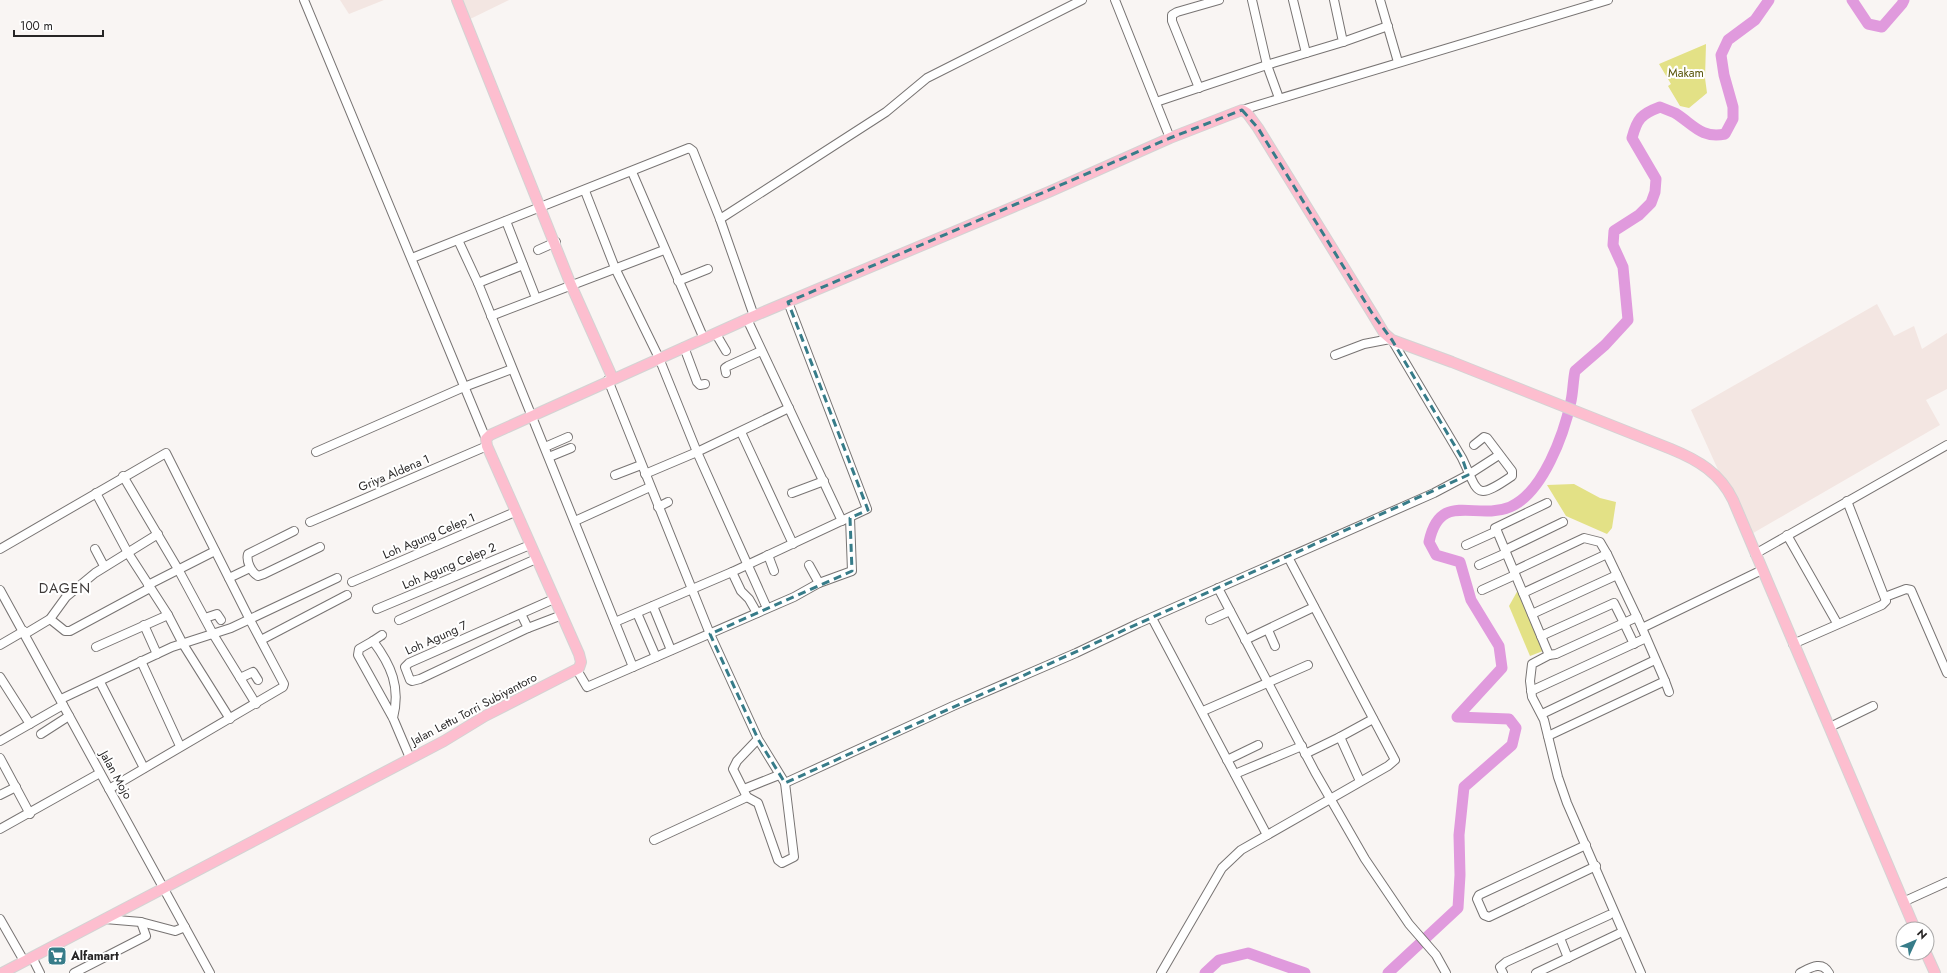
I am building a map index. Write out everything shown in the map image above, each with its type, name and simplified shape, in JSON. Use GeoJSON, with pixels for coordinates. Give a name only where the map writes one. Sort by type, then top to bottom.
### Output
{"type":"FeatureCollection","features":[{"type":"Feature","properties":{"kind":"main road"},"geometry":{"type":"LineString","coordinates":[[457,0],[540,207],[556,242],[571,285],[610,380]]}},
{"type":"Feature","properties":{"kind":"main road"},"geometry":{"type":"LineString","coordinates":[[577,670],[581,666],[581,659],[515,512],[487,442],[492,433],[750,318],[1170,138],[1242,110],[1247,113],[1258,128],[1372,314],[1391,340],[1452,362],[1672,449],[1695,460],[1713,472],[1729,492],[1793,644],[1830,726],[1911,921]]}},
{"type":"Feature","properties":{"kind":"main road","name":"Jalan Lettu Torri Subiyantoro"},"geometry":{"type":"LineString","coordinates":[[2,973],[444,741],[485,716],[577,670]]}},
{"type":"Feature","properties":{"kind":"main road"},"geometry":{"type":"LineString","coordinates":[[1930,961],[1935,973]]}},
{"type":"Feature","properties":{"kind":"street"},"geometry":{"type":"LineString","coordinates":[[304,0],[487,442]]}},
{"type":"Feature","properties":{"kind":"street"},"geometry":{"type":"LineString","coordinates":[[720,218],[886,112],[927,78],[1082,0]]}},
{"type":"Feature","properties":{"kind":"street"},"geometry":{"type":"LineString","coordinates":[[1115,0],[1170,138]]}},
{"type":"Feature","properties":{"kind":"street"},"geometry":{"type":"LineString","coordinates":[[1198,88],[1172,21],[1172,15],[1177,12],[1219,0]]}},
{"type":"Feature","properties":{"kind":"street"},"geometry":{"type":"LineString","coordinates":[[1252,0],[1267,65],[1279,98]]}},
{"type":"Feature","properties":{"kind":"street"},"geometry":{"type":"LineString","coordinates":[[1292,0],[1306,53]]}},
{"type":"Feature","properties":{"kind":"street"},"geometry":{"type":"LineString","coordinates":[[1334,0],[1343,42]]}},
{"type":"Feature","properties":{"kind":"street"},"geometry":{"type":"LineString","coordinates":[[1380,0],[1398,62]]}},
{"type":"Feature","properties":{"kind":"street"},"geometry":{"type":"LineString","coordinates":[[1242,110],[1608,0]]}},
{"type":"Feature","properties":{"kind":"street"},"geometry":{"type":"LineString","coordinates":[[1156,102],[1388,26]]}},
{"type":"Feature","properties":{"kind":"street"},"geometry":{"type":"LineString","coordinates":[[412,258],[540,207],[585,191],[686,149],[691,149],[720,218],[761,351],[842,521]]}},
{"type":"Feature","properties":{"kind":"street"},"geometry":{"type":"LineString","coordinates":[[632,172],[664,250],[704,339]]}},
{"type":"Feature","properties":{"kind":"street"},"geometry":{"type":"LineString","coordinates":[[585,191],[615,268],[659,358],[697,452],[767,608]]}},
{"type":"Feature","properties":{"kind":"street"},"geometry":{"type":"LineString","coordinates":[[506,221],[536,298]]}},
{"type":"Feature","properties":{"kind":"street"},"geometry":{"type":"LineString","coordinates":[[458,240],[478,283],[633,667]]}},
{"type":"Feature","properties":{"kind":"street"},"geometry":{"type":"LineString","coordinates":[[538,250],[556,242]]}},
{"type":"Feature","properties":{"kind":"street"},"geometry":{"type":"LineString","coordinates":[[491,316],[664,250]]}},
{"type":"Feature","properties":{"kind":"street"},"geometry":{"type":"LineString","coordinates":[[478,283],[523,265]]}},
{"type":"Feature","properties":{"kind":"street"},"geometry":{"type":"LineString","coordinates":[[678,281],[708,269]]}},
{"type":"Feature","properties":{"kind":"street"},"geometry":{"type":"LineString","coordinates":[[615,622],[692,590],[864,512],[867,507],[788,302]]}},
{"type":"Feature","properties":{"kind":"street"},"geometry":{"type":"LineString","coordinates":[[716,334],[726,351]]}},
{"type":"Feature","properties":{"kind":"street"},"geometry":{"type":"LineString","coordinates":[[1335,356],[1364,344],[1391,340],[1462,458],[1468,475],[1476,487],[1484,492],[1510,478],[1513,473],[1485,437],[1474,445]]}},
{"type":"Feature","properties":{"kind":"street"},"geometry":{"type":"LineString","coordinates":[[684,347],[697,382],[700,385],[705,384]]}},
{"type":"Feature","properties":{"kind":"street"},"geometry":{"type":"LineString","coordinates":[[726,373],[725,368],[728,366],[761,351]]}},
{"type":"Feature","properties":{"kind":"street"},"geometry":{"type":"LineString","coordinates":[[316,452],[464,386],[512,368]]}},
{"type":"Feature","properties":{"kind":"street"},"geometry":{"type":"LineString","coordinates":[[610,380],[650,487],[710,634],[758,740],[785,783],[794,856],[791,860],[782,863],[779,862],[758,803],[746,793],[733,767],[758,740]]}},
{"type":"Feature","properties":{"kind":"street"},"geometry":{"type":"LineString","coordinates":[[645,474],[741,432],[789,408]]}},
{"type":"Feature","properties":{"kind":"street"},"geometry":{"type":"LineString","coordinates":[[741,432],[792,544]]}},
{"type":"Feature","properties":{"kind":"street"},"geometry":{"type":"LineString","coordinates":[[545,447],[568,437]]}},
{"type":"Feature","properties":{"kind":"street","name":"Griya Aldena 1"},"geometry":{"type":"LineString","coordinates":[[310,522],[487,442]]}},
{"type":"Feature","properties":{"kind":"street"},"geometry":{"type":"LineString","coordinates":[[1755,554],[1947,445]]}},
{"type":"Feature","properties":{"kind":"street"},"geometry":{"type":"LineString","coordinates":[[549,457],[571,448]]}},
{"type":"Feature","properties":{"kind":"street"},"geometry":{"type":"LineString","coordinates":[[0,548],[123,476],[166,453],[284,685],[256,704],[180,746],[109,789]]}},
{"type":"Feature","properties":{"kind":"street"},"geometry":{"type":"LineString","coordinates":[[785,783],[953,706],[1076,653],[1134,625],[1434,493],[1468,475],[1499,455]]}},
{"type":"Feature","properties":{"kind":"street"},"geometry":{"type":"LineString","coordinates":[[615,475],[642,465]]}},
{"type":"Feature","properties":{"kind":"street"},"geometry":{"type":"LineString","coordinates":[[123,476],[206,618],[213,634],[256,704]]}},
{"type":"Feature","properties":{"kind":"street"},"geometry":{"type":"LineString","coordinates":[[792,493],[824,481]]}},
{"type":"Feature","properties":{"kind":"street"},"geometry":{"type":"LineString","coordinates":[[575,521],[650,487]]}},
{"type":"Feature","properties":{"kind":"street"},"geometry":{"type":"LineString","coordinates":[[96,493],[128,553],[168,615],[183,644],[230,719]]}},
{"type":"Feature","properties":{"kind":"street"},"geometry":{"type":"LineString","coordinates":[[1793,644],[1886,601],[1847,501]]}},
{"type":"Feature","properties":{"kind":"street"},"geometry":{"type":"LineString","coordinates":[[658,507],[668,502]]}},
{"type":"Feature","properties":{"kind":"street"},"geometry":{"type":"LineString","coordinates":[[1547,503],[1495,528],[1549,655]]}},
{"type":"Feature","properties":{"kind":"street","name":"Loh Agung Celep 1"},"geometry":{"type":"LineString","coordinates":[[352,582],[515,512]]}},
{"type":"Feature","properties":{"kind":"street"},"geometry":{"type":"LineString","coordinates":[[577,670],[587,687],[710,634],[819,584],[852,571],[850,518]]}},
{"type":"Feature","properties":{"kind":"street"},"geometry":{"type":"LineString","coordinates":[[1479,565],[1563,522]]}},
{"type":"Feature","properties":{"kind":"street"},"geometry":{"type":"LineString","coordinates":[[294,531],[248,554],[247,558],[250,568],[255,574],[261,575],[320,547]]}},
{"type":"Feature","properties":{"kind":"street"},"geometry":{"type":"LineString","coordinates":[[1466,545],[1497,531]]}},
{"type":"Feature","properties":{"kind":"street"},"geometry":{"type":"LineString","coordinates":[[0,645],[50,619],[66,597],[104,566],[158,534]]}},
{"type":"Feature","properties":{"kind":"street"},"geometry":{"type":"LineString","coordinates":[[1787,535],[1837,623]]}},
{"type":"Feature","properties":{"kind":"street"},"geometry":{"type":"LineString","coordinates":[[1482,590],[1584,538],[1592,538],[1600,542],[1637,617],[1669,692]]}},
{"type":"Feature","properties":{"kind":"street","name":"Loh Agung Celep 2"},"geometry":{"type":"LineString","coordinates":[[377,610],[530,545]]}},
{"type":"Feature","properties":{"kind":"street"},"geometry":{"type":"LineString","coordinates":[[95,549],[104,566]]}},
{"type":"Feature","properties":{"kind":"street"},"geometry":{"type":"LineString","coordinates":[[50,619],[65,630],[70,631],[178,569],[216,550]]}},
{"type":"Feature","properties":{"kind":"street"},"geometry":{"type":"LineString","coordinates":[[1523,593],[1607,554]]}},
{"type":"Feature","properties":{"kind":"street"},"geometry":{"type":"LineString","coordinates":[[768,555],[774,571]]}},
{"type":"Feature","properties":{"kind":"street"},"geometry":{"type":"LineString","coordinates":[[1161,973],[1226,862],[1241,850],[1388,766],[1395,760],[1288,557]]}},
{"type":"Feature","properties":{"kind":"street"},"geometry":{"type":"LineString","coordinates":[[399,620],[536,559]]}},
{"type":"Feature","properties":{"kind":"street"},"geometry":{"type":"LineString","coordinates":[[809,565],[819,584]]}},
{"type":"Feature","properties":{"kind":"street"},"geometry":{"type":"LineString","coordinates":[[229,578],[250,568]]}},
{"type":"Feature","properties":{"kind":"street"},"geometry":{"type":"LineString","coordinates":[[1642,628],[1762,570]]}},
{"type":"Feature","properties":{"kind":"street"},"geometry":{"type":"LineString","coordinates":[[732,572],[741,591],[748,596],[756,613]]}},
{"type":"Feature","properties":{"kind":"street"},"geometry":{"type":"LineString","coordinates":[[1532,614],[1617,575]]}},
{"type":"Feature","properties":{"kind":"street"},"geometry":{"type":"LineString","coordinates":[[0,741],[30,724],[62,702],[141,661],[250,620],[337,578]]}},
{"type":"Feature","properties":{"kind":"street"},"geometry":{"type":"LineString","coordinates":[[1218,588],[1305,754],[1384,890],[1417,934],[1436,955],[1446,973]]}},
{"type":"Feature","properties":{"kind":"street"},"geometry":{"type":"LineString","coordinates":[[1885,598],[1906,589],[1911,590],[1947,674]]}},
{"type":"Feature","properties":{"kind":"street","name":"Jalan Mojo"},"geometry":{"type":"LineString","coordinates":[[0,590],[25,632],[100,773],[164,888],[182,928],[210,973]]}},
{"type":"Feature","properties":{"kind":"street"},"geometry":{"type":"LineString","coordinates":[[260,640],[347,594]]}},
{"type":"Feature","properties":{"kind":"street","name":"Loh Agung 7"},"geometry":{"type":"LineString","coordinates":[[554,599],[409,663],[405,667],[410,680],[420,679],[528,628],[562,615]]}},
{"type":"Feature","properties":{"kind":"street"},"geometry":{"type":"LineString","coordinates":[[1541,636],[1614,602],[1634,644]]}},
{"type":"Feature","properties":{"kind":"street"},"geometry":{"type":"LineString","coordinates":[[653,606],[671,650]]}},
{"type":"Feature","properties":{"kind":"street"},"geometry":{"type":"LineString","coordinates":[[1245,640],[1314,607]]}},
{"type":"Feature","properties":{"kind":"street"},"geometry":{"type":"LineString","coordinates":[[1210,620],[1230,611]]}},
{"type":"Feature","properties":{"kind":"street"},"geometry":{"type":"LineString","coordinates":[[637,613],[656,657]]}},
{"type":"Feature","properties":{"kind":"street"},"geometry":{"type":"LineString","coordinates":[[206,618],[217,614],[221,620]]}},
{"type":"Feature","properties":{"kind":"street"},"geometry":{"type":"LineString","coordinates":[[521,614],[528,628]]}},
{"type":"Feature","properties":{"kind":"street"},"geometry":{"type":"LineString","coordinates":[[96,647],[168,615]]}},
{"type":"Feature","properties":{"kind":"street"},"geometry":{"type":"LineString","coordinates":[[1637,617],[1556,654],[1549,655],[1532,664],[1530,674],[1531,691],[1542,714],[1558,777],[1567,803],[1596,866],[1641,973]]}},
{"type":"Feature","properties":{"kind":"street"},"geometry":{"type":"LineString","coordinates":[[1152,618],[1203,711],[1267,835]]}},
{"type":"Feature","properties":{"kind":"street"},"geometry":{"type":"LineString","coordinates":[[144,625],[158,654]]}},
{"type":"Feature","properties":{"kind":"street"},"geometry":{"type":"LineString","coordinates":[[1268,630],[1275,646]]}},
{"type":"Feature","properties":{"kind":"street"},"geometry":{"type":"LineString","coordinates":[[382,635],[358,650],[358,655],[393,718],[410,758]]}},
{"type":"Feature","properties":{"kind":"street"},"geometry":{"type":"LineString","coordinates":[[1531,691],[1646,638]]}},
{"type":"Feature","properties":{"kind":"street"},"geometry":{"type":"LineString","coordinates":[[373,641],[388,664],[394,679],[397,694],[393,718]]}},
{"type":"Feature","properties":{"kind":"street"},"geometry":{"type":"LineString","coordinates":[[1542,714],[1655,660]]}},
{"type":"Feature","properties":{"kind":"street"},"geometry":{"type":"LineString","coordinates":[[141,661],[180,746]]}},
{"type":"Feature","properties":{"kind":"street"},"geometry":{"type":"LineString","coordinates":[[1203,711],[1308,665]]}},
{"type":"Feature","properties":{"kind":"street"},"geometry":{"type":"LineString","coordinates":[[240,678],[252,672],[258,680]]}},
{"type":"Feature","properties":{"kind":"street"},"geometry":{"type":"LineString","coordinates":[[0,677],[30,724]]}},
{"type":"Feature","properties":{"kind":"street"},"geometry":{"type":"LineString","coordinates":[[1548,736],[1665,681]]}},
{"type":"Feature","properties":{"kind":"street"},"geometry":{"type":"LineString","coordinates":[[100,682],[144,768]]}},
{"type":"Feature","properties":{"kind":"street"},"geometry":{"type":"LineString","coordinates":[[1830,726],[1873,706]]}},
{"type":"Feature","properties":{"kind":"street"},"geometry":{"type":"LineString","coordinates":[[41,734],[70,716]]}},
{"type":"Feature","properties":{"kind":"street"},"geometry":{"type":"LineString","coordinates":[[1305,754],[1373,719]]}},
{"type":"Feature","properties":{"kind":"street"},"geometry":{"type":"LineString","coordinates":[[1340,737],[1360,781]]}},
{"type":"Feature","properties":{"kind":"street"},"geometry":{"type":"LineString","coordinates":[[1227,760],[1258,745]]}},
{"type":"Feature","properties":{"kind":"street"},"geometry":{"type":"LineString","coordinates":[[1235,774],[1302,746]]}},
{"type":"Feature","properties":{"kind":"street"},"geometry":{"type":"LineString","coordinates":[[0,758],[30,814]]}},
{"type":"Feature","properties":{"kind":"street"},"geometry":{"type":"LineString","coordinates":[[0,829],[30,814],[100,773]]}},
{"type":"Feature","properties":{"kind":"street"},"geometry":{"type":"LineString","coordinates":[[654,840],[779,775]]}},
{"type":"Feature","properties":{"kind":"street"},"geometry":{"type":"LineString","coordinates":[[0,795],[16,787]]}},
{"type":"Feature","properties":{"kind":"street"},"geometry":{"type":"LineString","coordinates":[[1586,845],[1479,895],[1477,899],[1484,916],[1489,917],[1596,866]]}},
{"type":"Feature","properties":{"kind":"street"},"geometry":{"type":"LineString","coordinates":[[1903,902],[1947,882]]}},
{"type":"Feature","properties":{"kind":"street"},"geometry":{"type":"LineString","coordinates":[[1503,973],[1500,967],[1503,964],[1609,915]]}},
{"type":"Feature","properties":{"kind":"street"},"geometry":{"type":"LineString","coordinates":[[0,919],[28,959],[40,973]]}},
{"type":"Feature","properties":{"kind":"street"},"geometry":{"type":"LineString","coordinates":[[106,919],[141,922],[175,931],[182,928]]}},
{"type":"Feature","properties":{"kind":"street"},"geometry":{"type":"LineString","coordinates":[[74,973],[146,936],[141,922]]}},
{"type":"Feature","properties":{"kind":"street"},"geometry":{"type":"LineString","coordinates":[[1536,973],[1618,934]]}},
{"type":"Feature","properties":{"kind":"street"},"geometry":{"type":"LineString","coordinates":[[1560,938],[1568,958]]}},
{"type":"Feature","properties":{"kind":"street"},"geometry":{"type":"LineString","coordinates":[[1800,973],[1819,966],[1825,967],[1829,973]]}},
{"type":"Feature","properties":{"kind":"highlighted area"},"geometry":{"type":"Polygon","coordinates":[[[1242,110],[1258,128],[1372,313],[1392,340],[1462,458],[1468,475],[785,783],[758,739],[710,634],[852,571],[850,518],[868,510],[788,302],[1170,138],[1242,110]]]}},
{"type":"Feature","properties":{"kind":"shaded area"},"geometry":{"type":"Polygon","coordinates":[[[340,0],[384,0],[349,14],[340,0]]]}},
{"type":"Feature","properties":{"kind":"shaded area"},"geometry":{"type":"Polygon","coordinates":[[[456,0],[509,0],[464,22],[456,0]]]}},
{"type":"Feature","properties":{"kind":"shaded area"},"geometry":{"type":"Polygon","coordinates":[[[1877,304],[1894,336],[1914,326],[1922,349],[1947,333],[1947,389],[1926,400],[1940,425],[1748,536],[1691,410],[1877,304]]]}},
{"type":"Feature","properties":{"kind":"green space","name":"Makam"},"geometry":{"type":"Polygon","coordinates":[[[1706,44],[1705,78],[1707,93],[1689,108],[1680,106],[1668,86],[1671,84],[1659,64],[1706,44]]]}},
{"type":"Feature","properties":{"kind":"green space"},"geometry":{"type":"Polygon","coordinates":[[[1574,484],[1600,498],[1616,502],[1612,528],[1607,534],[1566,516],[1547,485],[1574,484]]]}},
{"type":"Feature","properties":{"kind":"green space"},"geometry":{"type":"Polygon","coordinates":[[[1518,590],[1543,648],[1543,651],[1530,656],[1509,606],[1518,590]]]}},
{"type":"Feature","properties":{"kind":"waterway"},"geometry":{"type":"LineString","coordinates":[[1388,973],[1458,908],[1460,875],[1459,835],[1464,787],[1512,745],[1516,728],[1509,719],[1457,717],[1502,668],[1499,646],[1471,600],[1460,562],[1436,555],[1429,542],[1434,526],[1441,517],[1450,512],[1460,510],[1497,510],[1510,507],[1522,500],[1542,476],[1563,430],[1571,401],[1575,371],[1605,345],[1628,320],[1623,267],[1613,245],[1614,231],[1639,215],[1651,203],[1655,192],[1656,179],[1632,138],[1636,126],[1644,115],[1660,107],[1675,113],[1698,130],[1710,134],[1725,134],[1733,119],[1733,107],[1724,75],[1721,55],[1728,40],[1755,20],[1769,0]]}},
{"type":"Feature","properties":{"kind":"waterway"},"geometry":{"type":"LineString","coordinates":[[1852,0],[1868,24],[1882,27],[1904,0]]}},
{"type":"Feature","properties":{"kind":"waterway"},"geometry":{"type":"LineString","coordinates":[[1205,973],[1219,960],[1248,953],[1305,973]]}},
{"type":"Feature","properties":{"kind":"place","name":"Alfamart"},"geometry":{"type":"Point","coordinates":[57,956]}},
{"type":"Feature","properties":{"kind":"district","name":"DAGEN"},"geometry":{"type":"Point","coordinates":[65,588]}}]}
